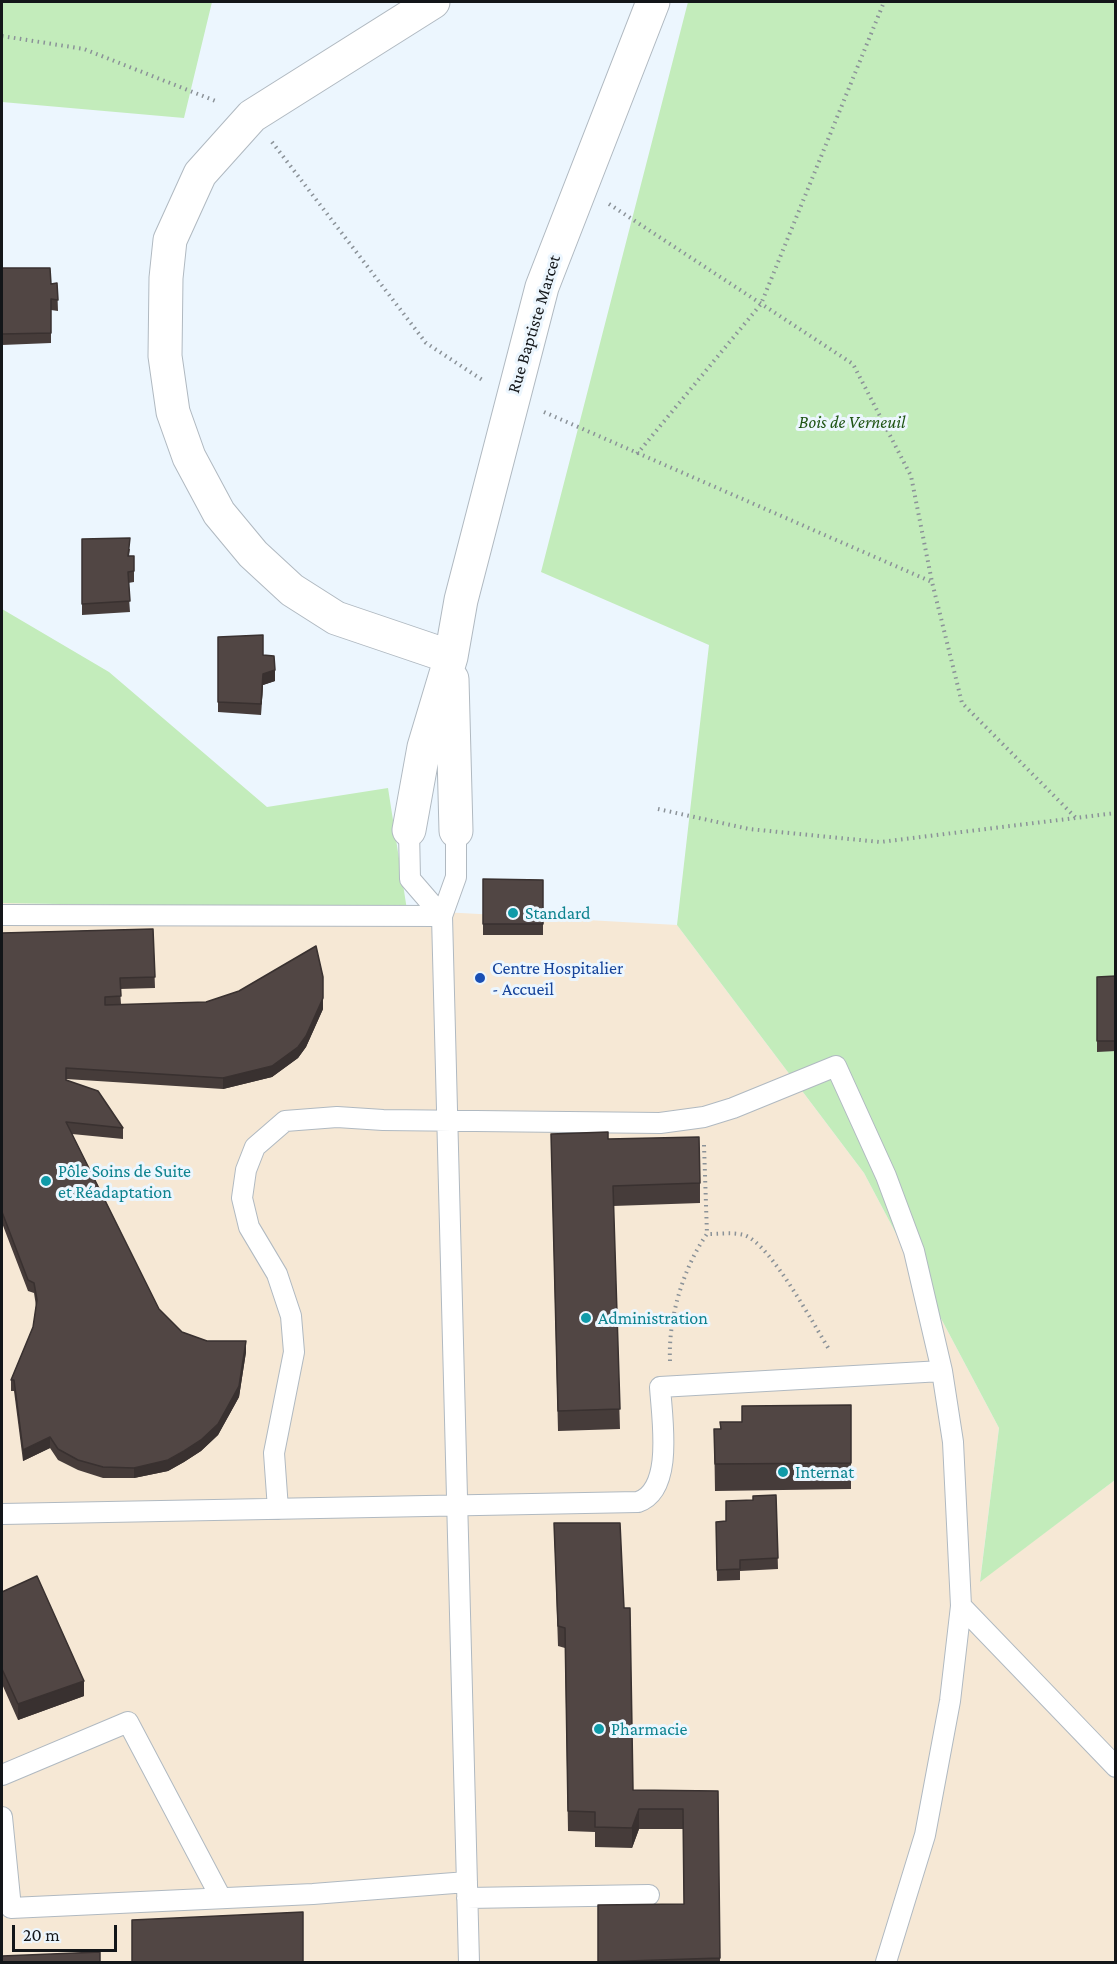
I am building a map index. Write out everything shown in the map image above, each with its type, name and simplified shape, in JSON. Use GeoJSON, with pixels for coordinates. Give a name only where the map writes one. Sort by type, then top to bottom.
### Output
{"type":"FeatureCollection","features":[{"type":"Feature","properties":{"kind":"street"},"geometry":{"type":"LineString","coordinates":[[433,2],[252,116],[200,174],[170,240],[166,278],[165,356],[173,412],[189,457],[219,513],[253,554],[292,590],[336,618],[451,657]]}},
{"type":"Feature","properties":{"kind":"street","name":"Rue Baptiste Marcet"},"geometry":{"type":"LineString","coordinates":[[409,830],[424,747],[451,657],[461,600],[542,288],[653,2]]}},
{"type":"Feature","properties":{"kind":"street","name":"Rue Baptiste Marcet"},"geometry":{"type":"LineString","coordinates":[[451,657],[456,749],[456,831]]}},
{"type":"Feature","properties":{"kind":"lane"},"geometry":{"type":"LineString","coordinates":[[409,830],[410,879],[442,916]]}},
{"type":"Feature","properties":{"kind":"lane"},"geometry":{"type":"LineString","coordinates":[[456,831],[456,877],[442,916],[469,1962]]}},
{"type":"Feature","properties":{"kind":"lane"},"geometry":{"type":"LineString","coordinates":[[2,915],[442,916]]}},
{"type":"Feature","properties":{"kind":"lane"},"geometry":{"type":"LineString","coordinates":[[278,1509],[273,1453],[294,1352],[291,1316],[277,1274],[249,1227],[242,1198],[246,1170],[255,1147],[285,1121],[338,1117],[383,1120],[660,1123],[704,1117],[733,1108],[836,1066],[885,1176],[914,1251],[942,1371],[953,1442],[961,1606],[950,1701],[925,1835],[886,1962]]}},
{"type":"Feature","properties":{"kind":"lane"},"geometry":{"type":"LineString","coordinates":[[2,1514],[638,1502],[648,1498],[657,1487],[663,1446],[660,1387],[942,1371]]}},
{"type":"Feature","properties":{"kind":"lane"},"geometry":{"type":"LineString","coordinates":[[961,1606],[1116,1767]]}},
{"type":"Feature","properties":{"kind":"lane"},"geometry":{"type":"LineString","coordinates":[[2,1775],[128,1722],[222,1898]]}},
{"type":"Feature","properties":{"kind":"lane"},"geometry":{"type":"LineString","coordinates":[[2,1817],[11,1908],[467,1890],[649,1895]]}},
{"type":"Feature","properties":{"kind":"path"},"geometry":{"type":"LineString","coordinates":[[637,454],[761,304],[884,2]]}},
{"type":"Feature","properties":{"kind":"path"},"geometry":{"type":"LineString","coordinates":[[2,36],[84,49],[252,116],[426,343],[512,398],[932,582]]}},
{"type":"Feature","properties":{"kind":"path"},"geometry":{"type":"LineString","coordinates":[[581,186],[853,364],[911,476],[932,582],[962,703],[1076,818]]}},
{"type":"Feature","properties":{"kind":"path"},"geometry":{"type":"LineString","coordinates":[[658,809],[749,829],[880,842],[1116,813]]}},
{"type":"Feature","properties":{"kind":"path"},"geometry":{"type":"LineString","coordinates":[[671,1387],[669,1343],[675,1313],[697,1248],[706,1234],[704,1117]]}},
{"type":"Feature","properties":{"kind":"path"},"geometry":{"type":"LineString","coordinates":[[706,1234],[744,1235],[754,1241],[774,1262],[846,1377]]}},
{"type":"Feature","properties":{"kind":"shaded area"},"geometry":{"type":"Polygon","coordinates":[[[2,903],[407,910],[677,925],[864,1173],[999,1428],[980,1581],[1115,1480],[1115,1962],[2,1962],[2,903]]]}},
{"type":"Feature","properties":{"kind":"green space"},"geometry":{"type":"Polygon","coordinates":[[[2,2],[212,2],[184,118],[2,102],[2,2]]]}},
{"type":"Feature","properties":{"kind":"green space","name":"Bois de Verneuil"},"geometry":{"type":"Polygon","coordinates":[[[688,2],[1115,2],[1115,1480],[980,1582],[999,1428],[864,1173],[677,925],[709,645],[541,572],[688,2]]]}},
{"type":"Feature","properties":{"kind":"green space"},"geometry":{"type":"Polygon","coordinates":[[[2,609],[109,672],[267,807],[388,788],[407,910],[2,903],[2,609]]]}},
{"type":"Feature","properties":{"kind":"building"},"geometry":{"type":"Polygon","coordinates":[[[2,268],[50,268],[51,284],[57,283],[58,300],[51,299],[51,333],[2,334],[2,268]]]}},
{"type":"Feature","properties":{"kind":"building"},"geometry":{"type":"Polygon","coordinates":[[[130,538],[128,556],[134,556],[134,571],[128,572],[130,601],[82,604],[82,539],[130,538]]]}},
{"type":"Feature","properties":{"kind":"building"},"geometry":{"type":"Polygon","coordinates":[[[263,635],[263,655],[274,656],[275,670],[263,674],[261,704],[218,702],[218,637],[263,635]]]}},
{"type":"Feature","properties":{"kind":"building","name":"Standard"},"geometry":{"type":"Polygon","coordinates":[[[483,879],[543,880],[543,924],[483,924],[483,879]]]}},
{"type":"Feature","properties":{"kind":"building","name":"Pôle Soins de Suite et Réadaptation"},"geometry":{"type":"Polygon","coordinates":[[[153,929],[155,977],[120,978],[121,996],[105,997],[105,1005],[206,1002],[239,991],[316,946],[323,977],[323,998],[306,1036],[298,1047],[272,1066],[223,1078],[66,1068],[66,1080],[98,1091],[123,1128],[66,1122],[159,1309],[182,1332],[207,1341],[246,1341],[239,1386],[218,1424],[201,1440],[168,1460],[134,1468],[103,1467],[78,1460],[58,1449],[50,1437],[23,1450],[14,1380],[11,1380],[33,1327],[37,1300],[34,1283],[28,1280],[2,1212],[2,933],[153,929]]]}},
{"type":"Feature","properties":{"kind":"building"},"geometry":{"type":"Polygon","coordinates":[[[1116,976],[1116,1041],[1097,1041],[1097,977],[1116,976]]]}},
{"type":"Feature","properties":{"kind":"building","name":"Administration"},"geometry":{"type":"Polygon","coordinates":[[[608,1132],[608,1139],[699,1137],[700,1183],[613,1186],[620,1409],[558,1411],[551,1134],[608,1132]]]}},
{"type":"Feature","properties":{"kind":"building"},"geometry":{"type":"Polygon","coordinates":[[[851,1405],[851,1463],[715,1464],[714,1429],[721,1429],[720,1422],[742,1422],[742,1406],[851,1405]]]}},
{"type":"Feature","properties":{"kind":"building","name":"Internat"},"geometry":{"type":"Polygon","coordinates":[[[776,1495],[778,1558],[740,1560],[740,1569],[717,1570],[716,1522],[726,1521],[726,1501],[753,1500],[753,1496],[776,1495]]]}},
{"type":"Feature","properties":{"kind":"building","name":"Pharmacie"},"geometry":{"type":"Polygon","coordinates":[[[554,1523],[620,1523],[624,1608],[630,1608],[633,1790],[718,1791],[720,1958],[598,1962],[598,1905],[684,1904],[683,1809],[639,1809],[632,1828],[595,1827],[595,1812],[568,1811],[565,1628],[558,1626],[554,1523]]]}},
{"type":"Feature","properties":{"kind":"building"},"geometry":{"type":"Polygon","coordinates":[[[37,1576],[84,1681],[18,1704],[2,1669],[2,1592],[37,1576]]]}},
{"type":"Feature","properties":{"kind":"building"},"geometry":{"type":"Polygon","coordinates":[[[303,1912],[303,1962],[132,1962],[132,1920],[303,1912]]]}},
{"type":"Feature","properties":{"kind":"building"},"geometry":{"type":"Polygon","coordinates":[[[100,1952],[100,1962],[2,1962],[2,1956],[100,1952]]]}},
{"type":"Feature","properties":{"kind":"place","name":"Standard"},"geometry":{"type":"Point","coordinates":[513,913]}},
{"type":"Feature","properties":{"kind":"place","name":"Centre Hospitalier - Accueil"},"geometry":{"type":"Point","coordinates":[480,978]}},
{"type":"Feature","properties":{"kind":"place","name":"Pôle Soins de Suite et Réadaptation"},"geometry":{"type":"Point","coordinates":[46,1181]}},
{"type":"Feature","properties":{"kind":"place","name":"Administration"},"geometry":{"type":"Point","coordinates":[586,1318]}},
{"type":"Feature","properties":{"kind":"place","name":"Internat"},"geometry":{"type":"Point","coordinates":[783,1472]}},
{"type":"Feature","properties":{"kind":"place","name":"Pharmacie"},"geometry":{"type":"Point","coordinates":[599,1729]}}]}
